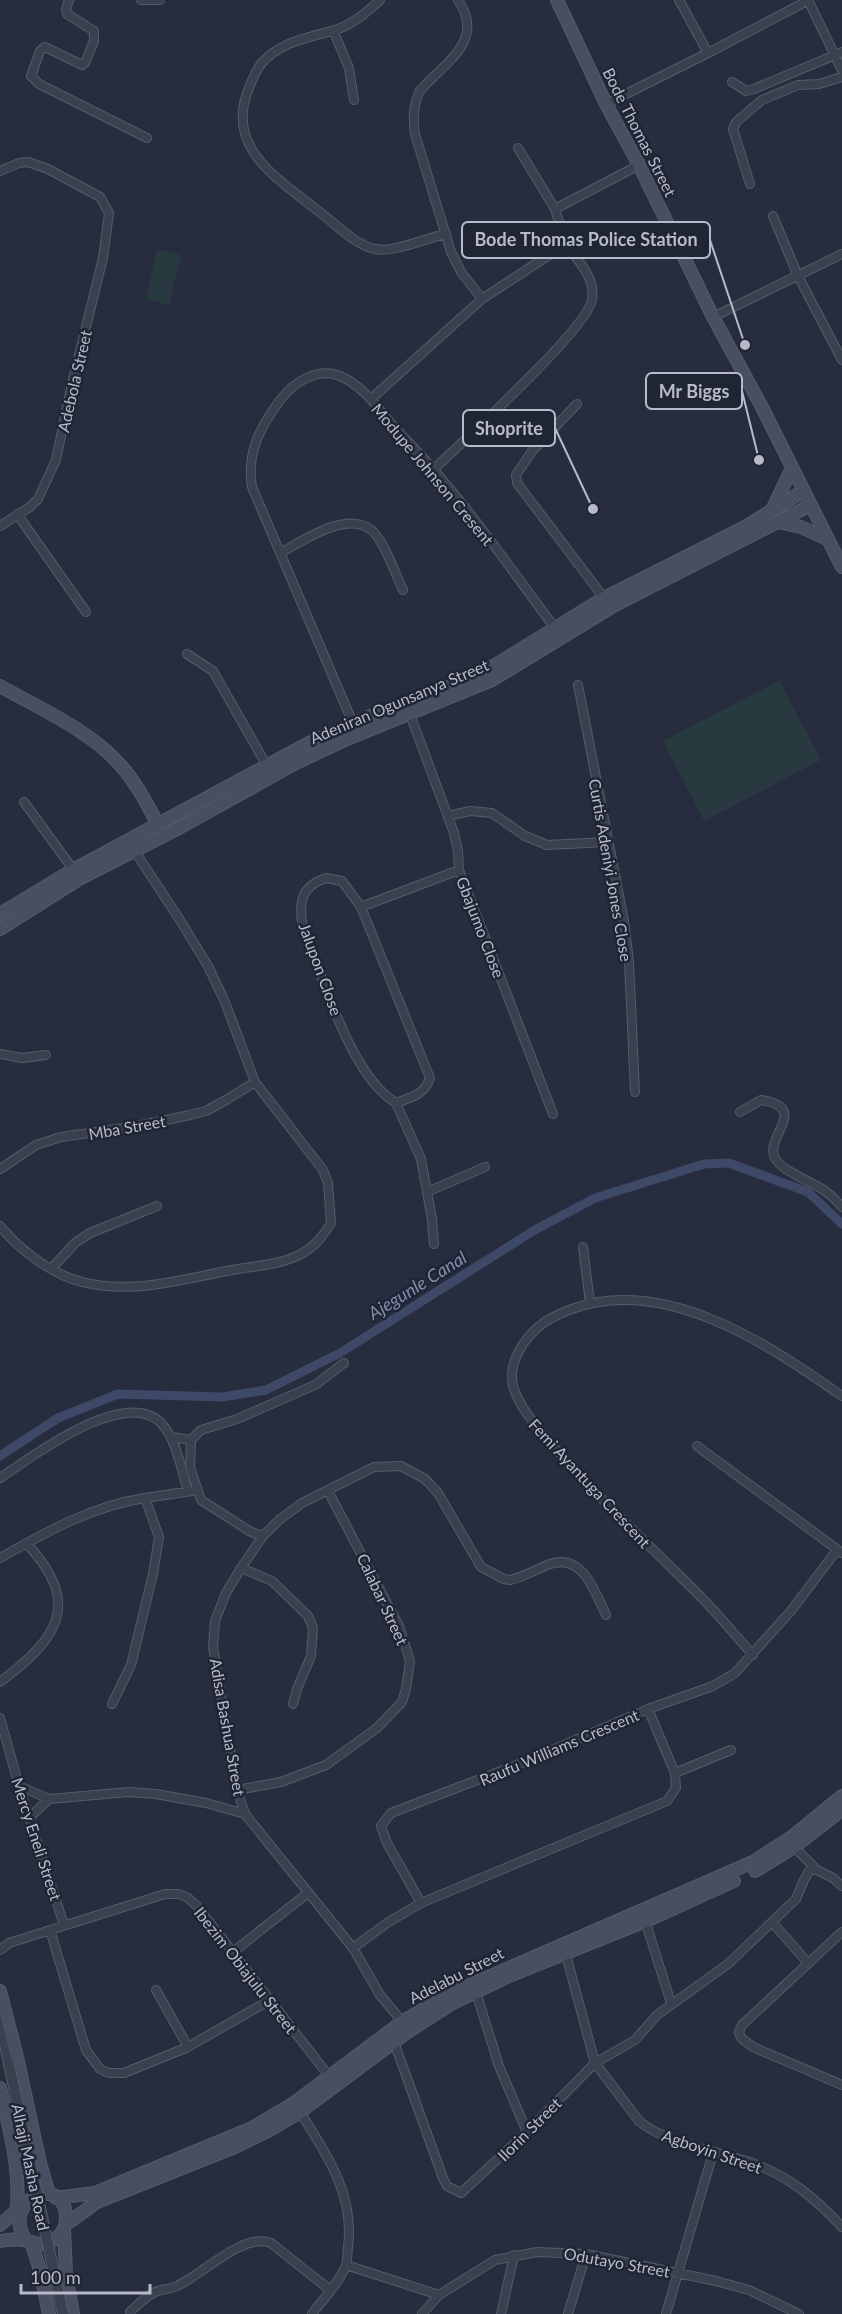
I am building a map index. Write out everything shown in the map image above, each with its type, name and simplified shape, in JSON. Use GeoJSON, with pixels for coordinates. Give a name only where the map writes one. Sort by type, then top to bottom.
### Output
{"type":"FeatureCollection","features":[{"type":"Feature","properties":{"kind":"main road","name":"Bode Thomas Street"},"geometry":{"type":"LineString","coordinates":[[557,0],[606,104],[639,165],[713,317],[842,567]]}},
{"type":"Feature","properties":{"kind":"main road"},"geometry":{"type":"LineString","coordinates":[[792,468],[775,517],[827,539]]}},
{"type":"Feature","properties":{"kind":"main road","name":"Adeniran Ogunsanya Street"},"geometry":{"type":"LineString","coordinates":[[775,517],[803,491]]}},
{"type":"Feature","properties":{"kind":"main road","name":"Adeniran Ogunsanya Street"},"geometry":{"type":"LineString","coordinates":[[131,846],[158,825],[309,743],[356,729],[492,680],[646,583],[775,517],[811,505]]}},
{"type":"Feature","properties":{"kind":"main road","name":"Adeniran Ogunsanya Street"},"geometry":{"type":"LineString","coordinates":[[407,709],[479,675],[604,598],[646,583]]}},
{"type":"Feature","properties":{"kind":"main road"},"geometry":{"type":"LineString","coordinates":[[0,686],[108,751],[136,784],[158,825]]}},
{"type":"Feature","properties":{"kind":"main road","name":"Adeniran Ogunsanya Street"},"geometry":{"type":"LineString","coordinates":[[0,914],[131,846],[179,828],[356,729]]}},
{"type":"Feature","properties":{"kind":"main road","name":"Adeniran Ogunsanya Street"},"geometry":{"type":"LineString","coordinates":[[0,929],[76,875]]}},
{"type":"Feature","properties":{"kind":"main road","name":"Adelabu Street"},"geometry":{"type":"LineString","coordinates":[[794,1842],[842,1796]]}},
{"type":"Feature","properties":{"kind":"main road","name":"Adelabu Street"},"geometry":{"type":"LineString","coordinates":[[64,2227],[97,2202],[235,2147],[300,2112],[332,2081],[405,2026],[451,2004],[474,1987],[563,1948],[758,1869],[842,1810]]}},
{"type":"Feature","properties":{"kind":"main road"},"geometry":{"type":"LineString","coordinates":[[0,1991],[40,2163],[52,2196],[64,2210],[66,2275],[73,2314]]}},
{"type":"Feature","properties":{"kind":"main road","name":"Adelabu Street"},"geometry":{"type":"LineString","coordinates":[[52,2196],[84,2196],[95,2193],[252,2128],[394,2042],[405,2026]]}},
{"type":"Feature","properties":{"kind":"main road"},"geometry":{"type":"LineString","coordinates":[[0,2088],[16,2162],[18,2188],[15,2222],[18,2232],[28,2241],[40,2270],[50,2314]]}},
{"type":"Feature","properties":{"kind":"main road"},"geometry":{"type":"LineString","coordinates":[[0,2225],[21,2201],[34,2193],[52,2196]]}},
{"type":"Feature","properties":{"kind":"main road"},"geometry":{"type":"LineString","coordinates":[[0,2241],[28,2241],[40,2244],[50,2242],[58,2238],[64,2227]]}},
{"type":"Feature","properties":{"kind":"street"},"geometry":{"type":"LineString","coordinates":[[69,0],[67,14],[94,32],[94,41],[85,63],[82,64],[45,47],[40,51],[31,76],[39,84],[147,138]]}},
{"type":"Feature","properties":{"kind":"street"},"geometry":{"type":"LineString","coordinates":[[141,0],[160,0]]}},
{"type":"Feature","properties":{"kind":"street"},"geometry":{"type":"LineString","coordinates":[[380,0],[362,15],[333,30],[301,39],[284,47],[261,64],[249,87],[244,105],[243,127],[247,143],[270,172],[340,229],[365,246],[381,250],[393,249],[446,234]]}},
{"type":"Feature","properties":{"kind":"street"},"geometry":{"type":"LineString","coordinates":[[458,0],[464,9],[468,23],[465,43],[419,93],[413,118],[415,134],[446,234],[461,272],[482,299]]}},
{"type":"Feature","properties":{"kind":"street"},"geometry":{"type":"LineString","coordinates":[[680,0],[708,53]]}},
{"type":"Feature","properties":{"kind":"street"},"geometry":{"type":"LineString","coordinates":[[606,104],[809,0],[838,54],[842,70]]}},
{"type":"Feature","properties":{"kind":"street"},"geometry":{"type":"LineString","coordinates":[[333,30],[349,68],[354,100]]}},
{"type":"Feature","properties":{"kind":"street"},"geometry":{"type":"LineString","coordinates":[[732,82],[746,91],[754,89],[838,54]]}},
{"type":"Feature","properties":{"kind":"street"},"geometry":{"type":"LineString","coordinates":[[750,184],[733,129],[736,122],[762,100],[798,85],[819,84],[842,77]]}},
{"type":"Feature","properties":{"kind":"street"},"geometry":{"type":"LineString","coordinates":[[434,469],[540,366],[587,314],[593,299],[588,274],[566,244],[555,209],[518,148]]}},
{"type":"Feature","properties":{"kind":"street","name":"Adebola Street"},"geometry":{"type":"LineString","coordinates":[[0,171],[18,163],[28,162],[48,169],[100,198],[109,213],[103,258],[56,460],[38,499],[30,507],[0,526]]}},
{"type":"Feature","properties":{"kind":"street"},"geometry":{"type":"LineString","coordinates":[[555,209],[639,165]]}},
{"type":"Feature","properties":{"kind":"street"},"geometry":{"type":"LineString","coordinates":[[773,216],[798,276],[842,360]]}},
{"type":"Feature","properties":{"kind":"street"},"geometry":{"type":"LineString","coordinates":[[371,399],[482,299],[566,244]]}},
{"type":"Feature","properties":{"kind":"street"},"geometry":{"type":"LineString","coordinates":[[713,317],[842,254]]}},
{"type":"Feature","properties":{"kind":"street","name":"Modupe Johnson Cresent"},"geometry":{"type":"LineString","coordinates":[[356,729],[252,487],[250,474],[253,447],[289,388],[297,382],[324,374],[338,375],[371,399],[434,469],[555,628]]}},
{"type":"Feature","properties":{"kind":"street"},"geometry":{"type":"LineString","coordinates":[[578,404],[532,451],[516,475],[517,483],[604,598]]}},
{"type":"Feature","properties":{"kind":"street"},"geometry":{"type":"LineString","coordinates":[[17,514],[86,612]]}},
{"type":"Feature","properties":{"kind":"street"},"geometry":{"type":"LineString","coordinates":[[280,553],[330,528],[351,522],[360,524],[370,529],[378,538],[403,590]]}},
{"type":"Feature","properties":{"kind":"street"},"geometry":{"type":"LineString","coordinates":[[187,654],[213,671],[267,766]]}},
{"type":"Feature","properties":{"kind":"street","name":"Curtis Adeniyi Jones Close"},"geometry":{"type":"LineString","coordinates":[[578,685],[624,921],[629,962],[635,1092]]}},
{"type":"Feature","properties":{"kind":"street","name":"Gbajumo Close"},"geometry":{"type":"LineString","coordinates":[[407,709],[448,816],[458,851],[459,870],[553,1114]]}},
{"type":"Feature","properties":{"kind":"street"},"geometry":{"type":"LineString","coordinates":[[24,802],[76,875]]}},
{"type":"Feature","properties":{"kind":"street"},"geometry":{"type":"LineString","coordinates":[[448,816],[470,811],[492,813],[525,836],[547,845],[608,842]]}},
{"type":"Feature","properties":{"kind":"street"},"geometry":{"type":"LineString","coordinates":[[0,1226],[4,1237],[52,1268],[83,1282],[112,1287],[144,1287],[278,1262],[299,1255],[316,1244],[331,1223],[328,1183],[323,1170],[255,1082],[225,1002],[207,966],[131,846]]}},
{"type":"Feature","properties":{"kind":"street"},"geometry":{"type":"LineString","coordinates":[[361,907],[459,870]]}},
{"type":"Feature","properties":{"kind":"street","name":"Jalupon Close"},"geometry":{"type":"LineString","coordinates":[[396,1103],[420,1094],[426,1088],[430,1078],[361,907],[342,881],[326,878],[309,889],[302,897],[300,909],[303,929],[353,1052],[383,1095],[396,1103],[421,1159],[434,1244]]}},
{"type":"Feature","properties":{"kind":"street"},"geometry":{"type":"LineString","coordinates":[[0,1054],[22,1058],[46,1055]]}},
{"type":"Feature","properties":{"kind":"street","name":"Mba Street"},"geometry":{"type":"LineString","coordinates":[[0,1169],[36,1145],[61,1137],[190,1115],[216,1106],[255,1082]]}},
{"type":"Feature","properties":{"kind":"street"},"geometry":{"type":"LineString","coordinates":[[740,1112],[761,1100],[777,1104],[783,1110],[785,1118],[773,1148],[774,1157],[781,1164],[824,1190],[842,1207]]}},
{"type":"Feature","properties":{"kind":"street"},"geometry":{"type":"LineString","coordinates":[[427,1192],[485,1167]]}},
{"type":"Feature","properties":{"kind":"street"},"geometry":{"type":"LineString","coordinates":[[52,1268],[75,1243],[90,1233],[157,1206]]}},
{"type":"Feature","properties":{"kind":"street"},"geometry":{"type":"LineString","coordinates":[[583,1247],[590,1303]]}},
{"type":"Feature","properties":{"kind":"street","name":"Femi Ayantuga Crescent"},"geometry":{"type":"LineString","coordinates":[[753,1655],[700,1596],[610,1508],[527,1415],[513,1387],[513,1367],[521,1346],[535,1330],[557,1315],[590,1303],[614,1299],[638,1300],[686,1310],[760,1342],[842,1396]]}},
{"type":"Feature","properties":{"kind":"street"},"geometry":{"type":"LineString","coordinates":[[192,1490],[191,1440],[201,1430],[237,1419],[315,1385],[344,1363]]}},
{"type":"Feature","properties":{"kind":"street"},"geometry":{"type":"LineString","coordinates":[[0,1478],[90,1423],[124,1412],[142,1413],[153,1416],[163,1424],[171,1437],[192,1490],[201,1500],[251,1532],[263,1536]]}},
{"type":"Feature","properties":{"kind":"street"},"geometry":{"type":"LineString","coordinates":[[171,1437],[191,1440]]}},
{"type":"Feature","properties":{"kind":"street"},"geometry":{"type":"LineString","coordinates":[[648,1709],[713,1686],[735,1673],[790,1612],[839,1551],[697,1446]]}},
{"type":"Feature","properties":{"kind":"street","name":"Adisa Bashua Street"},"geometry":{"type":"LineString","coordinates":[[405,2026],[380,1995],[352,1948],[244,1814],[237,1790],[213,1647],[215,1622],[226,1593],[263,1536],[279,1520],[302,1503],[374,1467],[400,1466],[425,1479],[438,1493],[481,1567],[510,1580],[560,1562],[580,1567],[606,1615]]}},
{"type":"Feature","properties":{"kind":"street"},"geometry":{"type":"LineString","coordinates":[[0,1558],[72,1520],[108,1506],[192,1490]]}},
{"type":"Feature","properties":{"kind":"street","name":"Calabar Street"},"geometry":{"type":"LineString","coordinates":[[237,1790],[281,1782],[326,1765],[377,1728],[402,1702],[406,1689],[410,1675],[410,1661],[399,1626],[328,1491]]}},
{"type":"Feature","properties":{"kind":"street"},"geometry":{"type":"LineString","coordinates":[[112,1704],[131,1665],[153,1574],[159,1538],[145,1498]]}},
{"type":"Feature","properties":{"kind":"street"},"geometry":{"type":"LineString","coordinates":[[0,1682],[37,1652],[54,1628],[57,1617],[59,1600],[55,1582],[26,1543]]}},
{"type":"Feature","properties":{"kind":"street"},"geometry":{"type":"LineString","coordinates":[[242,1568],[272,1581],[308,1616],[314,1628],[311,1656],[293,1704]]}},
{"type":"Feature","properties":{"kind":"street","name":"Raufu Williams Crescent"},"geometry":{"type":"LineString","coordinates":[[421,1903],[387,1843],[381,1826],[391,1814],[514,1766],[648,1709],[675,1773]]}},
{"type":"Feature","properties":{"kind":"street","name":"Mercy Eneli Street"},"geometry":{"type":"LineString","coordinates":[[0,1718],[64,1925]]}},
{"type":"Feature","properties":{"kind":"street"},"geometry":{"type":"LineString","coordinates":[[352,1948],[387,1923],[421,1903],[667,1802],[676,1788],[675,1773],[731,1750]]}},
{"type":"Feature","properties":{"kind":"street"},"geometry":{"type":"LineString","coordinates":[[19,1785],[50,1799],[129,1792],[156,1794],[206,1803],[244,1814]]}},
{"type":"Feature","properties":{"kind":"street"},"geometry":{"type":"LineString","coordinates":[[30,1817],[50,1799]]}},
{"type":"Feature","properties":{"kind":"street"},"geometry":{"type":"LineString","coordinates":[[794,1842],[817,1870],[842,1886]]}},
{"type":"Feature","properties":{"kind":"street","name":"Ilorin Street"},"geometry":{"type":"LineString","coordinates":[[394,2042],[443,2178],[447,2186],[461,2193],[527,2132],[595,2063],[635,2040],[671,2003],[728,1964],[796,1899],[810,1870],[817,1870]]}},
{"type":"Feature","properties":{"kind":"street"},"geometry":{"type":"LineString","coordinates":[[233,1952],[308,1893]]}},
{"type":"Feature","properties":{"kind":"street","name":"Ibezim Obiajulu Street"},"geometry":{"type":"LineString","coordinates":[[5,1942],[165,1894],[179,1894],[197,1906],[332,2081]]}},
{"type":"Feature","properties":{"kind":"street"},"geometry":{"type":"LineString","coordinates":[[644,1916],[671,2003]]}},
{"type":"Feature","properties":{"kind":"street"},"geometry":{"type":"LineString","coordinates":[[772,1922],[807,1962]]}},
{"type":"Feature","properties":{"kind":"street"},"geometry":{"type":"LineString","coordinates":[[50,1930],[79,2030],[91,2059],[99,2069],[109,2073],[124,2073],[188,2046],[270,2000]]}},
{"type":"Feature","properties":{"kind":"street"},"geometry":{"type":"LineString","coordinates":[[842,1932],[807,1962],[742,2025],[739,2032],[741,2038],[753,2047],[842,2085]]}},
{"type":"Feature","properties":{"kind":"street"},"geometry":{"type":"LineString","coordinates":[[0,1950],[5,1942]]}},
{"type":"Feature","properties":{"kind":"street"},"geometry":{"type":"LineString","coordinates":[[563,1948],[595,2063]]}},
{"type":"Feature","properties":{"kind":"street"},"geometry":{"type":"LineString","coordinates":[[474,1987],[499,2066],[527,2132]]}},
{"type":"Feature","properties":{"kind":"street"},"geometry":{"type":"LineString","coordinates":[[156,1990],[188,2046]]}},
{"type":"Feature","properties":{"kind":"street","name":"Alhaji Masha Road"},"geometry":{"type":"LineString","coordinates":[[0,2020],[3,2062],[56,2314]]}},
{"type":"Feature","properties":{"kind":"street","name":"Alhaji Masha Road"},"geometry":{"type":"LineString","coordinates":[[3,2062],[63,2314]]}},
{"type":"Feature","properties":{"kind":"street","name":"Agboyin Street"},"geometry":{"type":"LineString","coordinates":[[595,2063],[639,2121],[648,2128],[713,2153],[752,2163],[787,2179],[805,2191],[841,2225]]}},
{"type":"Feature","properties":{"kind":"street"},"geometry":{"type":"LineString","coordinates":[[300,2112],[324,2150],[339,2180],[349,2212],[346,2265],[312,2314]]}},
{"type":"Feature","properties":{"kind":"street"},"geometry":{"type":"LineString","coordinates":[[666,2314],[713,2153]]}},
{"type":"Feature","properties":{"kind":"street"},"geometry":{"type":"LineString","coordinates":[[131,2314],[130,2312],[137,2304],[155,2292],[177,2286],[227,2254],[264,2240],[271,2243],[330,2290]]}},
{"type":"Feature","properties":{"kind":"street","name":"Odutayo Street"},"geometry":{"type":"LineString","coordinates":[[422,2314],[439,2295],[495,2260],[537,2252],[586,2254],[679,2272],[749,2290],[799,2314]]}},
{"type":"Feature","properties":{"kind":"street"},"geometry":{"type":"LineString","coordinates":[[568,2314],[586,2254]]}},
{"type":"Feature","properties":{"kind":"street"},"geometry":{"type":"LineString","coordinates":[[501,2314],[514,2255]]}},
{"type":"Feature","properties":{"kind":"street"},"geometry":{"type":"LineString","coordinates":[[346,2265],[439,2295]]}},
{"type":"Feature","properties":{"kind":"shaded area"},"geometry":{"type":"Polygon","coordinates":[[[157,249],[181,255],[169,305],[146,299],[157,249]]]}},
{"type":"Feature","properties":{"kind":"shaded area"},"geometry":{"type":"Polygon","coordinates":[[[779,681],[821,760],[704,821],[663,741],[779,681]]]}},
{"type":"Feature","properties":{"kind":"waterway","name":"Ajegunle Canal"},"geometry":{"type":"LineString","coordinates":[[0,1456],[58,1418],[118,1394],[222,1397],[266,1390],[340,1353],[533,1231],[595,1198],[704,1164],[729,1163],[808,1192],[842,1224]]}},
{"type":"Feature","properties":{"kind":"place","name":"Bode Thomas Police Station"},"geometry":{"type":"Point","coordinates":[745,345]}},
{"type":"Feature","properties":{"kind":"place","name":"Mr Biggs"},"geometry":{"type":"Point","coordinates":[759,460]}},
{"type":"Feature","properties":{"kind":"place","name":"Shoprite"},"geometry":{"type":"Point","coordinates":[593,509]}}]}
